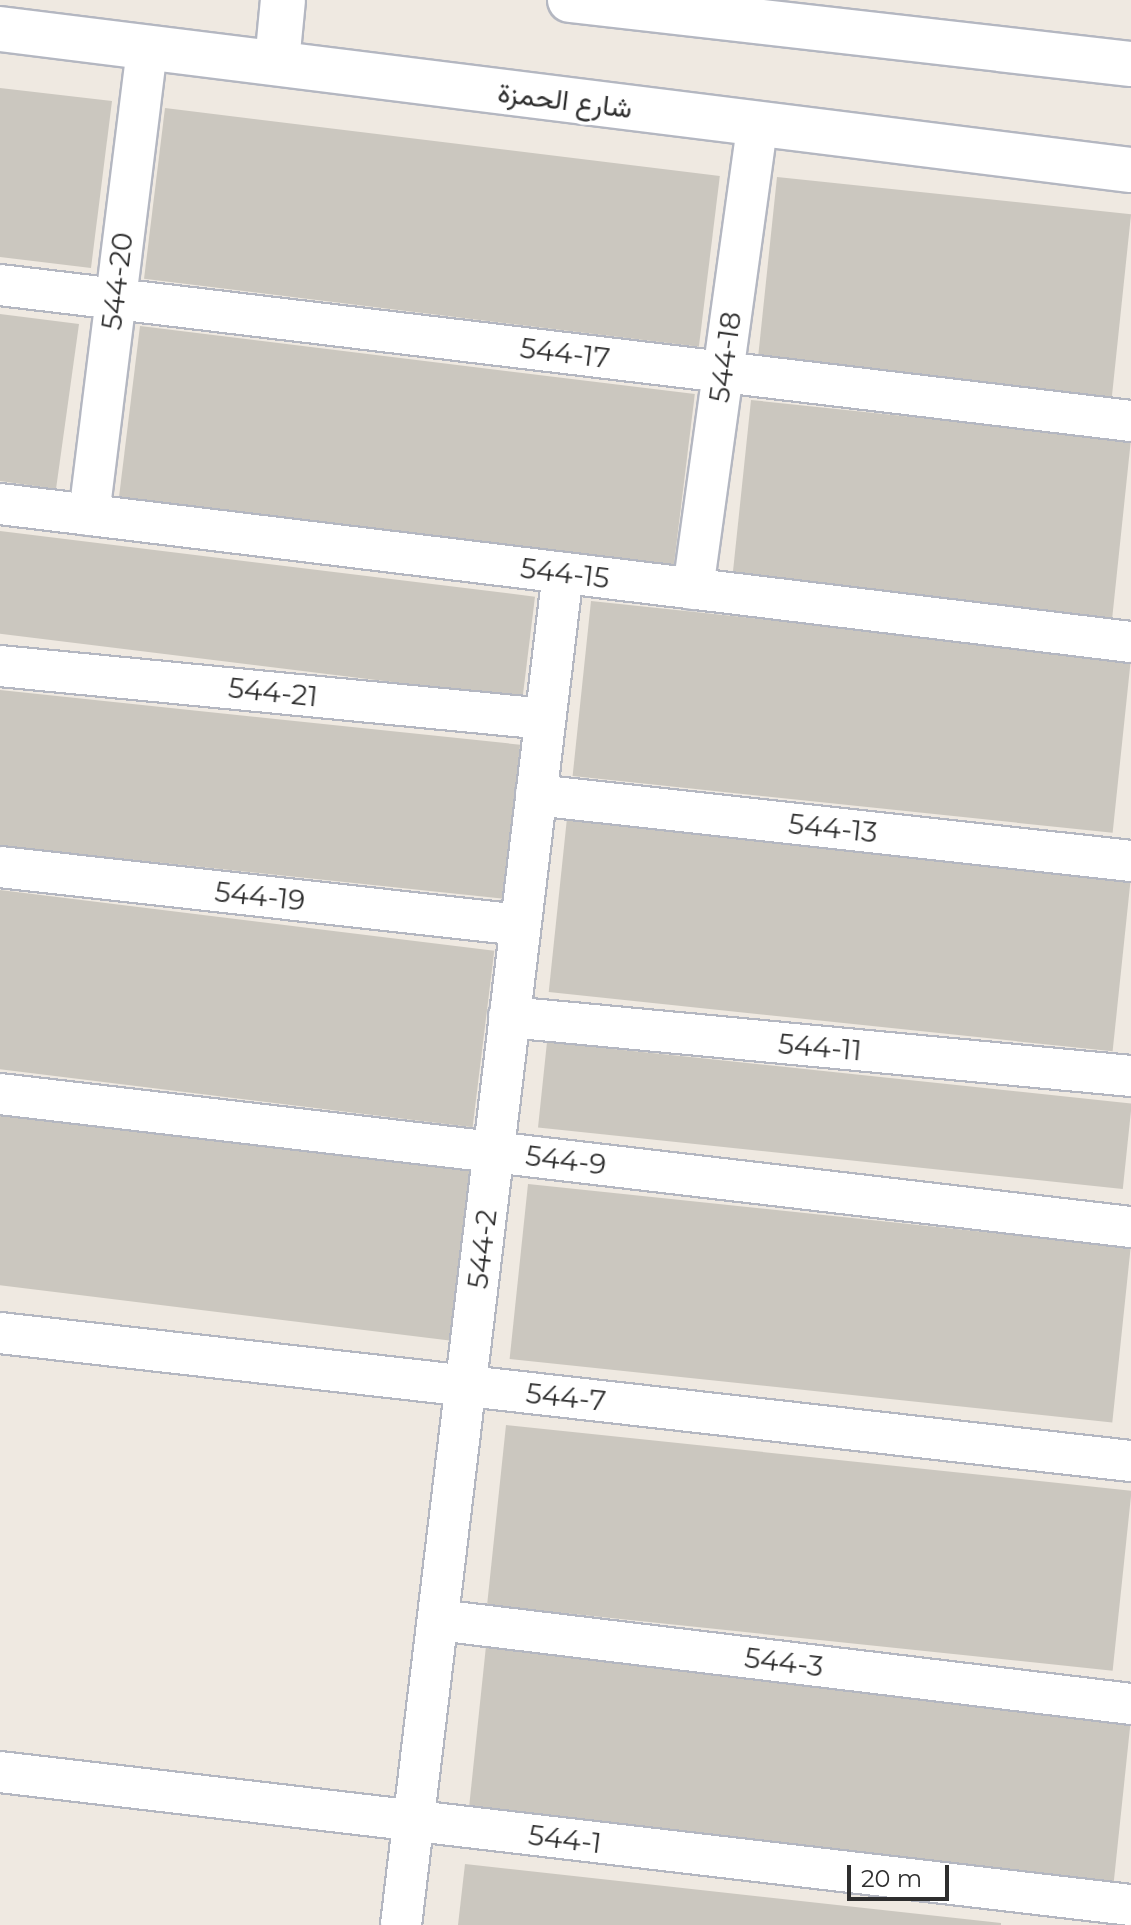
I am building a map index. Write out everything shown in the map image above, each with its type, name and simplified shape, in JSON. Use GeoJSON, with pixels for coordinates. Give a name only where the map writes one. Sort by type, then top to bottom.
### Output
{"type":"FeatureCollection","features":[{"type":"Feature","properties":{"kind":"street"},"geometry":{"type":"LineString","coordinates":[[277,62],[283,0]]}},
{"type":"Feature","properties":{"kind":"street"},"geometry":{"type":"LineString","coordinates":[[570,0],[619,3],[1131,64]]}},
{"type":"Feature","properties":{"kind":"street","name":"شارع الحمزة"},"geometry":{"type":"LineString","coordinates":[[0,29],[1131,170]]}},
{"type":"Feature","properties":{"kind":"street","name":"544-20"},"geometry":{"type":"LineString","coordinates":[[89,515],[147,47]]}},
{"type":"Feature","properties":{"kind":"street","name":"544-18"},"geometry":{"type":"LineString","coordinates":[[693,589],[757,125]]}},
{"type":"Feature","properties":{"kind":"street","name":"544-17"},"geometry":{"type":"LineString","coordinates":[[0,285],[1131,421]]}},
{"type":"Feature","properties":{"kind":"street","name":"544-15"},"geometry":{"type":"LineString","coordinates":[[0,504],[1131,642]]}},
{"type":"Feature","properties":{"kind":"street","name":"544-2"},"geometry":{"type":"LineString","coordinates":[[401,1925],[563,573]]}},
{"type":"Feature","properties":{"kind":"street","name":"544-21"},"geometry":{"type":"LineString","coordinates":[[0,666],[545,719]]}},
{"type":"Feature","properties":{"kind":"street","name":"544-13"},"geometry":{"type":"LineString","coordinates":[[536,795],[1131,861]]}},
{"type":"Feature","properties":{"kind":"street","name":"544-19"},"geometry":{"type":"LineString","coordinates":[[0,867],[520,925]]}},
{"type":"Feature","properties":{"kind":"street","name":"544-11"},"geometry":{"type":"LineString","coordinates":[[509,1017],[1131,1076]]}},
{"type":"Feature","properties":{"kind":"street","name":"544-9"},"geometry":{"type":"LineString","coordinates":[[0,1094],[1131,1227]]}},
{"type":"Feature","properties":{"kind":"street","name":"544-7"},"geometry":{"type":"LineString","coordinates":[[0,1333],[1131,1461]]}},
{"type":"Feature","properties":{"kind":"street","name":"544-3"},"geometry":{"type":"LineString","coordinates":[[438,1620],[1131,1704]]}},
{"type":"Feature","properties":{"kind":"street","name":"544-1"},"geometry":{"type":"LineString","coordinates":[[0,1772],[1131,1905]]}},
{"type":"Feature","properties":{"kind":"building"},"geometry":{"type":"Polygon","coordinates":[[[0,88],[112,101],[91,268],[0,257],[0,88]]]}},
{"type":"Feature","properties":{"kind":"building"},"geometry":{"type":"Polygon","coordinates":[[[165,108],[720,176],[699,347],[144,279],[165,108]]]}},
{"type":"Feature","properties":{"kind":"building"},"geometry":{"type":"Polygon","coordinates":[[[777,177],[1131,214],[1112,400],[757,363],[777,177]]]}},
{"type":"Feature","properties":{"kind":"building"},"geometry":{"type":"Polygon","coordinates":[[[0,314],[79,324],[56,489],[0,481],[0,314]]]}},
{"type":"Feature","properties":{"kind":"building"},"geometry":{"type":"Polygon","coordinates":[[[140,326],[695,394],[674,566],[119,498],[140,326]]]}},
{"type":"Feature","properties":{"kind":"building"},"geometry":{"type":"Polygon","coordinates":[[[751,400],[1131,440],[1111,625],[732,585],[751,400]]]}},
{"type":"Feature","properties":{"kind":"building"},"geometry":{"type":"Polygon","coordinates":[[[0,531],[535,597],[523,698],[0,634],[0,531]]]}},
{"type":"Feature","properties":{"kind":"building"},"geometry":{"type":"Polygon","coordinates":[[[591,601],[1131,658],[1113,833],[573,776],[591,601]]]}},
{"type":"Feature","properties":{"kind":"building"},"geometry":{"type":"Polygon","coordinates":[[[0,690],[520,745],[504,899],[0,846],[0,690]]]}},
{"type":"Feature","properties":{"kind":"building"},"geometry":{"type":"Polygon","coordinates":[[[567,818],[1131,877],[1113,1051],[549,992],[567,818]]]}},
{"type":"Feature","properties":{"kind":"building"},"geometry":{"type":"Polygon","coordinates":[[[0,890],[494,951],[473,1127],[0,1069],[0,890]]]}},
{"type":"Feature","properties":{"kind":"building"},"geometry":{"type":"Polygon","coordinates":[[[547,1042],[1131,1103],[1123,1189],[538,1128],[547,1042]]]}},
{"type":"Feature","properties":{"kind":"building"},"geometry":{"type":"Polygon","coordinates":[[[0,1112],[470,1170],[450,1340],[0,1285],[0,1112]]]}},
{"type":"Feature","properties":{"kind":"building"},"geometry":{"type":"Polygon","coordinates":[[[528,1184],[1131,1247],[1112,1422],[510,1359],[528,1184]]]}},
{"type":"Feature","properties":{"kind":"building"},"geometry":{"type":"Polygon","coordinates":[[[506,1425],[1131,1491],[1113,1671],[487,1605],[506,1425]]]}},
{"type":"Feature","properties":{"kind":"building"},"geometry":{"type":"Polygon","coordinates":[[[486,1646],[1131,1714],[1113,1894],[467,1826],[486,1646]]]}},
{"type":"Feature","properties":{"kind":"building"},"geometry":{"type":"Polygon","coordinates":[[[465,1864],[1001,1923],[1001,1925],[458,1925],[465,1864]]]}}]}
